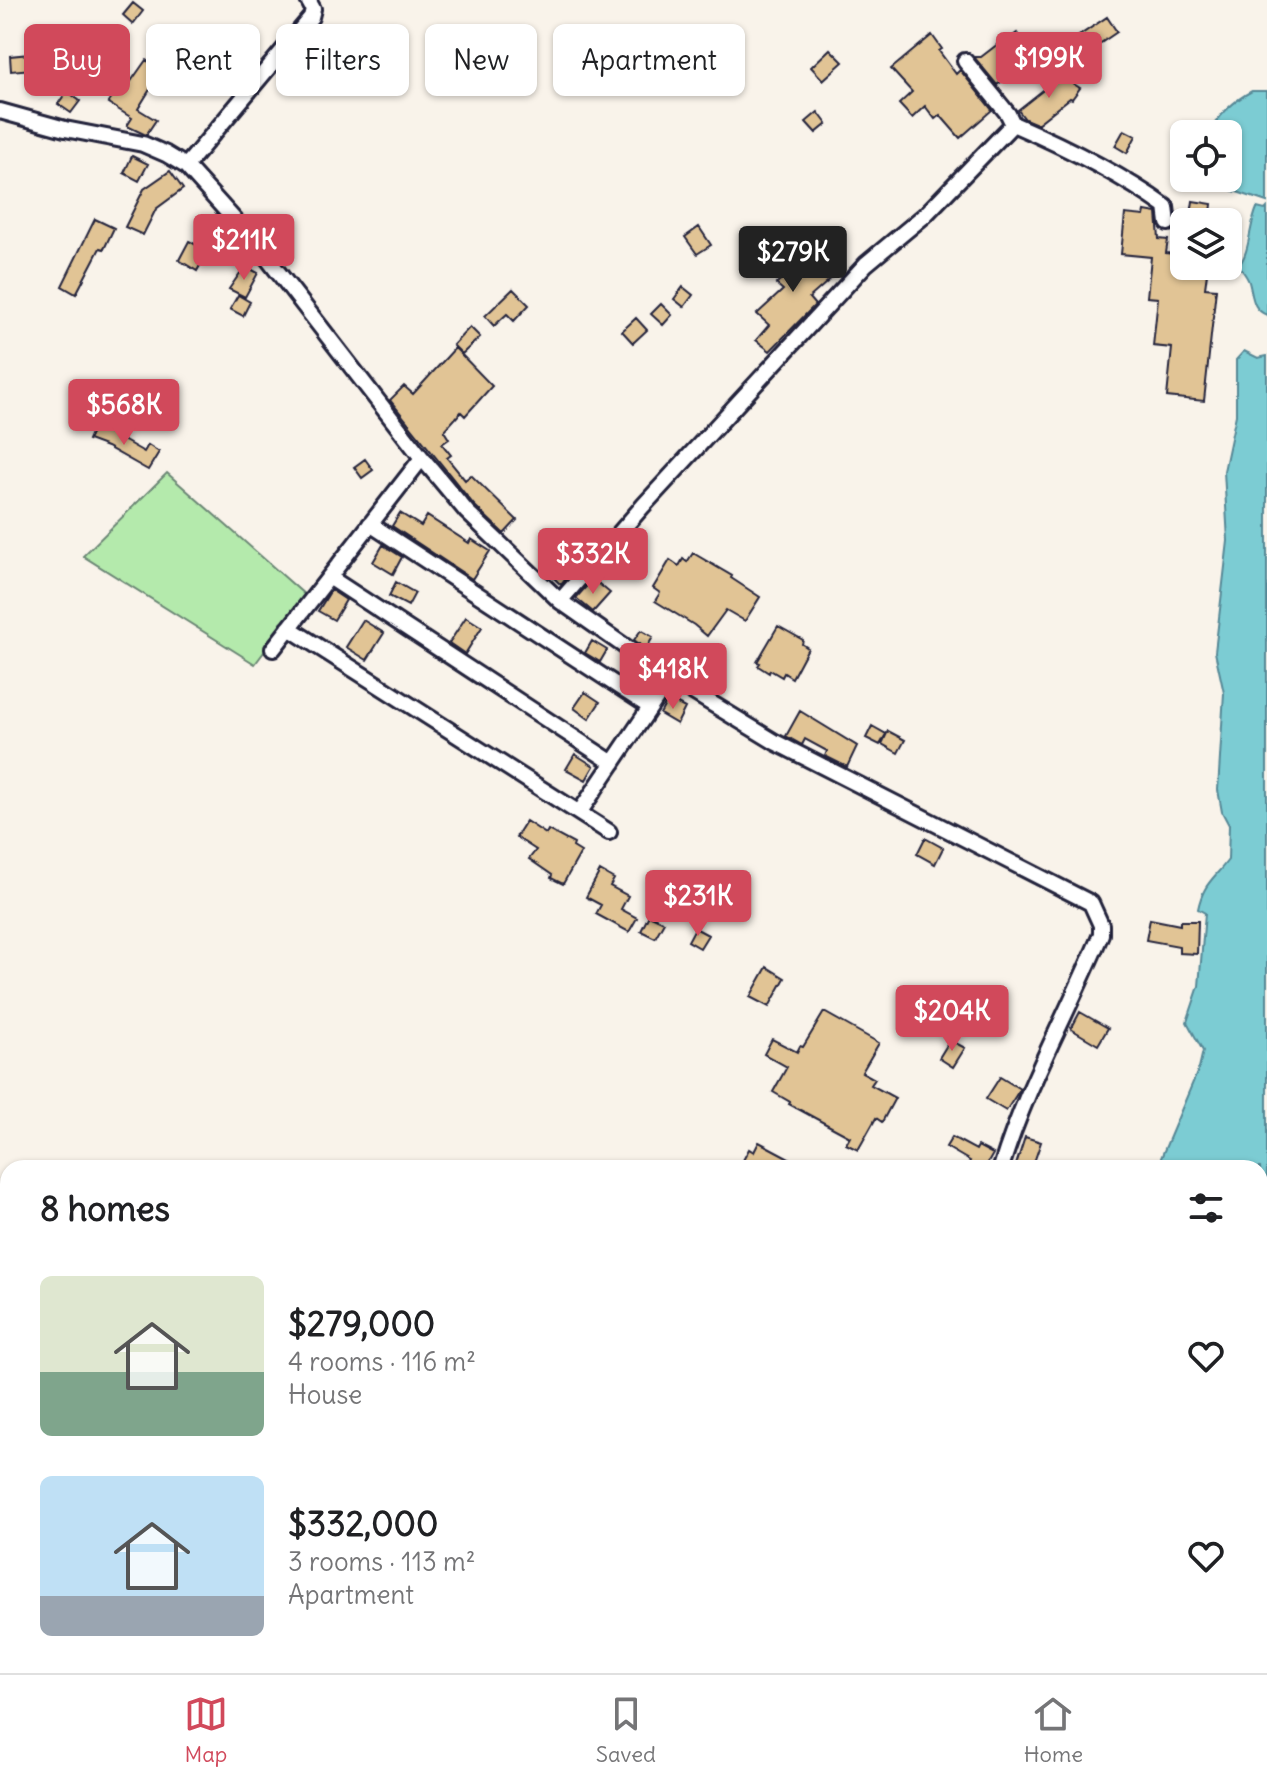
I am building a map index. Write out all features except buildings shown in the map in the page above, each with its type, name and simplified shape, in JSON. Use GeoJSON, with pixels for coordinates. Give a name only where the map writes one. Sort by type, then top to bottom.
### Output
{"type":"FeatureCollection","features":[{"type":"Feature","properties":{"kind":"street"},"geometry":{"type":"LineString","coordinates":[[186,166],[311,17],[313,9],[308,0]]}},
{"type":"Feature","properties":{"kind":"street"},"geometry":{"type":"LineString","coordinates":[[965,61],[1013,124],[1057,143],[1137,186],[1166,207],[1168,223]]}},
{"type":"Feature","properties":{"kind":"street"},"geometry":{"type":"LineString","coordinates":[[0,111],[40,124],[143,144],[186,166],[257,245],[467,512],[560,601],[670,678],[775,742],[1091,903],[1101,925],[1101,934],[1042,1057],[1003,1160]]}},
{"type":"Feature","properties":{"kind":"street"},"geometry":{"type":"LineString","coordinates":[[560,601],[643,506],[866,264],[925,215],[1013,124]]}},
{"type":"Feature","properties":{"kind":"street"},"geometry":{"type":"LineString","coordinates":[[273,649],[422,458]]}},
{"type":"Feature","properties":{"kind":"street"},"geometry":{"type":"LineString","coordinates":[[370,524],[650,707]]}},
{"type":"Feature","properties":{"kind":"street"},"geometry":{"type":"LineString","coordinates":[[329,577],[613,763]]}},
{"type":"Feature","properties":{"kind":"street"},"geometry":{"type":"LineString","coordinates":[[289,628],[609,832]]}},
{"type":"Feature","properties":{"kind":"street"},"geometry":{"type":"LineString","coordinates":[[579,813],[670,678]]}},
{"type":"Feature","properties":{"kind":"green space"},"geometry":{"type":"Polygon","coordinates":[[[167,473],[306,596],[255,664],[83,556],[167,473]]]}},
{"type":"Feature","properties":{"kind":"water"},"geometry":{"type":"Polygon","coordinates":[[[1252,91],[1267,91],[1267,202],[1237,192],[1242,192],[1242,120],[1218,120],[1252,91]]]}},
{"type":"Feature","properties":{"kind":"water"},"geometry":{"type":"Polygon","coordinates":[[[1257,208],[1267,208],[1267,315],[1256,306],[1242,270],[1257,208]]]}},
{"type":"Feature","properties":{"kind":"water"},"geometry":{"type":"Polygon","coordinates":[[[1244,351],[1258,358],[1267,356],[1267,1160],[1161,1160],[1203,1051],[1187,1022],[1199,986],[1205,913],[1198,909],[1206,888],[1228,860],[1229,825],[1222,812],[1218,790],[1224,693],[1215,652],[1228,541],[1224,471],[1236,415],[1236,360],[1244,351]]]}}]}
